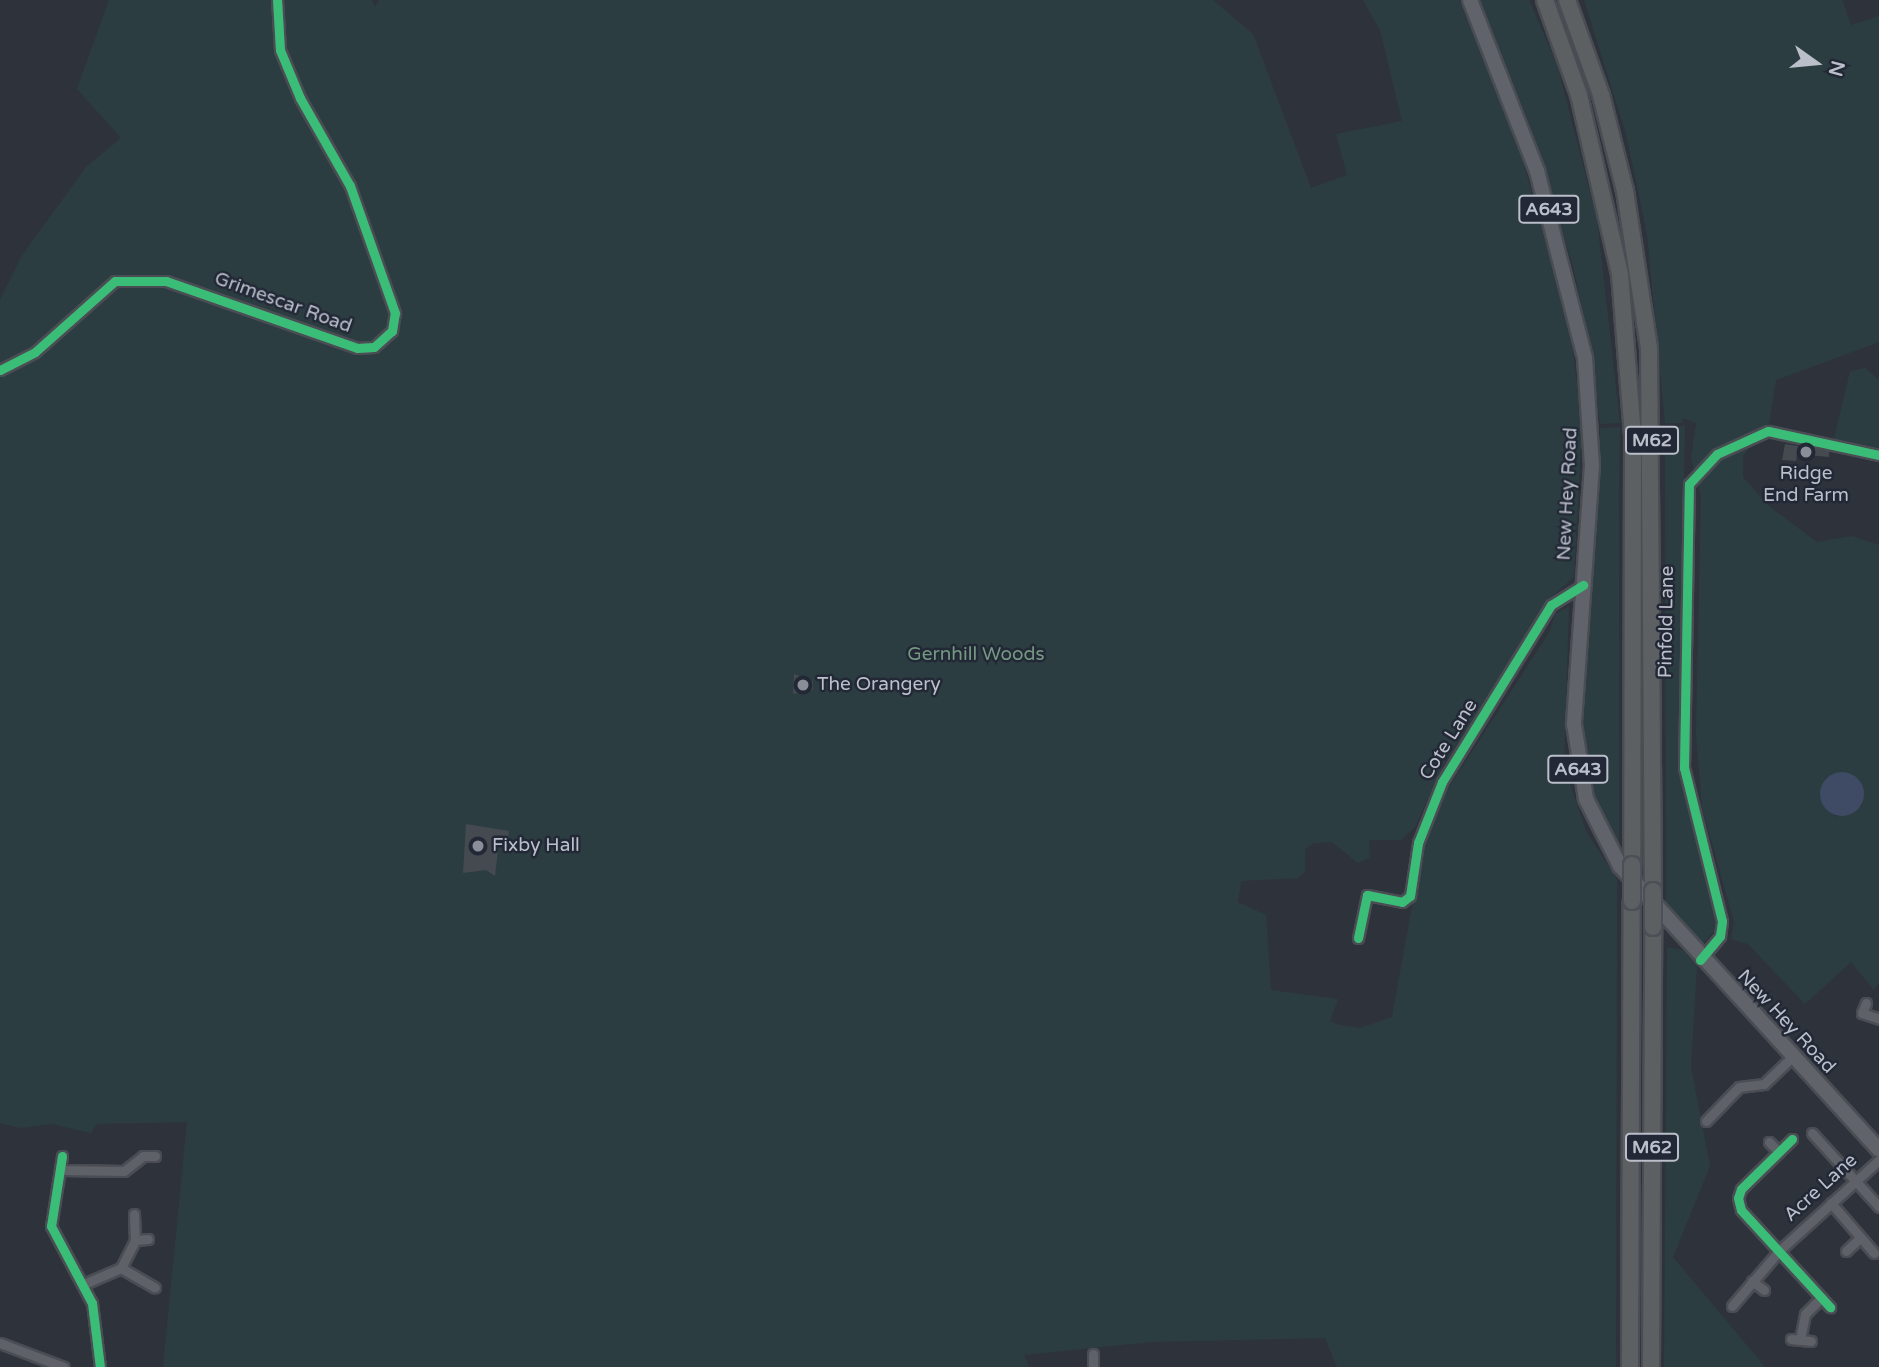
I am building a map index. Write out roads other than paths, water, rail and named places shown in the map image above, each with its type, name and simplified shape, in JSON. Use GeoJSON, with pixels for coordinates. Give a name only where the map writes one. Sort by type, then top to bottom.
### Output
{"type":"FeatureCollection","features":[{"type":"Feature","properties":{"kind":"highway","name":"M62"},"geometry":{"type":"LineString","coordinates":[[1545,0],[1579,95],[1620,274],[1633,435],[1630,1367]]}},
{"type":"Feature","properties":{"kind":"highway","name":"M62"},"geometry":{"type":"LineString","coordinates":[[1567,0],[1601,96],[1625,191],[1649,348],[1653,891],[1651,1367]]}},
{"type":"Feature","properties":{"kind":"main road","name":"New Hey Road"},"geometry":{"type":"LineString","coordinates":[[1470,0],[1523,129],[1579,324],[1592,445],[1574,724],[1586,799],[1620,866],[1700,960],[1879,1150]]}},
{"type":"Feature","properties":{"kind":"street","name":"Grimescar Road"},"geometry":{"type":"LineString","coordinates":[[0,370],[34,352],[115,281],[166,281],[356,348],[374,347],[392,331],[395,313],[350,186],[300,98],[280,50],[277,0]]}},
{"type":"Feature","properties":{"kind":"street","name":"Pinfold Lane"},"geometry":{"type":"LineString","coordinates":[[1700,960],[1717,942],[1722,921],[1684,768],[1689,484],[1717,454],[1768,431],[1879,455]]}},
{"type":"Feature","properties":{"kind":"street","name":"Cote Lane"},"geometry":{"type":"LineString","coordinates":[[1358,938],[1367,895],[1402,902],[1410,896],[1418,843],[1442,782],[1551,605],[1583,585]]}},
{"type":"Feature","properties":{"kind":"street"},"geometry":{"type":"LineString","coordinates":[[1866,1003],[1862,1013],[1879,1019]]}},
{"type":"Feature","properties":{"kind":"street"},"geometry":{"type":"LineString","coordinates":[[1706,1121],[1739,1087],[1764,1084],[1792,1057]]}},
{"type":"Feature","properties":{"kind":"street"},"geometry":{"type":"LineString","coordinates":[[1812,1133],[1879,1207]]}},
{"type":"Feature","properties":{"kind":"street"},"geometry":{"type":"LineString","coordinates":[[1792,1139],[1738,1198],[1779,1251],[1830,1307]]}},
{"type":"Feature","properties":{"kind":"street"},"geometry":{"type":"LineString","coordinates":[[1769,1142],[1779,1152]]}},
{"type":"Feature","properties":{"kind":"street"},"geometry":{"type":"LineString","coordinates":[[61,1170],[124,1171],[141,1153],[155,1156]]}},
{"type":"Feature","properties":{"kind":"street"},"geometry":{"type":"LineString","coordinates":[[62,1156],[51,1226],[92,1303],[100,1367]]}},
{"type":"Feature","properties":{"kind":"street","name":"Acre Lane"},"geometry":{"type":"LineString","coordinates":[[1732,1306],[1779,1251],[1879,1160]]}},
{"type":"Feature","properties":{"kind":"street"},"geometry":{"type":"LineString","coordinates":[[1831,1203],[1874,1253]]}},
{"type":"Feature","properties":{"kind":"street"},"geometry":{"type":"LineString","coordinates":[[84,1284],[121,1268],[135,1240],[134,1214]]}},
{"type":"Feature","properties":{"kind":"street"},"geometry":{"type":"LineString","coordinates":[[1846,1251],[1860,1238]]}},
{"type":"Feature","properties":{"kind":"street"},"geometry":{"type":"LineString","coordinates":[[135,1240],[148,1239]]}},
{"type":"Feature","properties":{"kind":"street"},"geometry":{"type":"LineString","coordinates":[[121,1268],[155,1288]]}},
{"type":"Feature","properties":{"kind":"street"},"geometry":{"type":"LineString","coordinates":[[1752,1281],[1764,1290]]}},
{"type":"Feature","properties":{"kind":"street"},"geometry":{"type":"LineString","coordinates":[[1811,1341],[1796,1339],[1805,1314],[1821,1298]]}},
{"type":"Feature","properties":{"kind":"street"},"geometry":{"type":"LineString","coordinates":[[0,1343],[64,1367]]}},
{"type":"Feature","properties":{"kind":"street"},"geometry":{"type":"LineString","coordinates":[[1093,1354],[1093,1367]]}},
{"type":"Feature","properties":{"kind":"water"},"geometry":{"type":"Polygon","coordinates":[[[1842,772],[1857,779],[1864,794],[1857,809],[1842,816],[1827,809],[1820,794],[1827,779],[1842,772]]]}},
{"type":"Feature","properties":{"kind":"place","name":"Ridge End Farm"},"geometry":{"type":"Point","coordinates":[1806,452]}},
{"type":"Feature","properties":{"kind":"place","name":"The Orangery"},"geometry":{"type":"Point","coordinates":[803,685]}},
{"type":"Feature","properties":{"kind":"place","name":"Fixby Hall"},"geometry":{"type":"Point","coordinates":[478,846]}},
{"type":"Feature","properties":{"kind":"park label","name":"Gernhill Woods"},"geometry":{"type":"Point","coordinates":[976,655]}}]}
